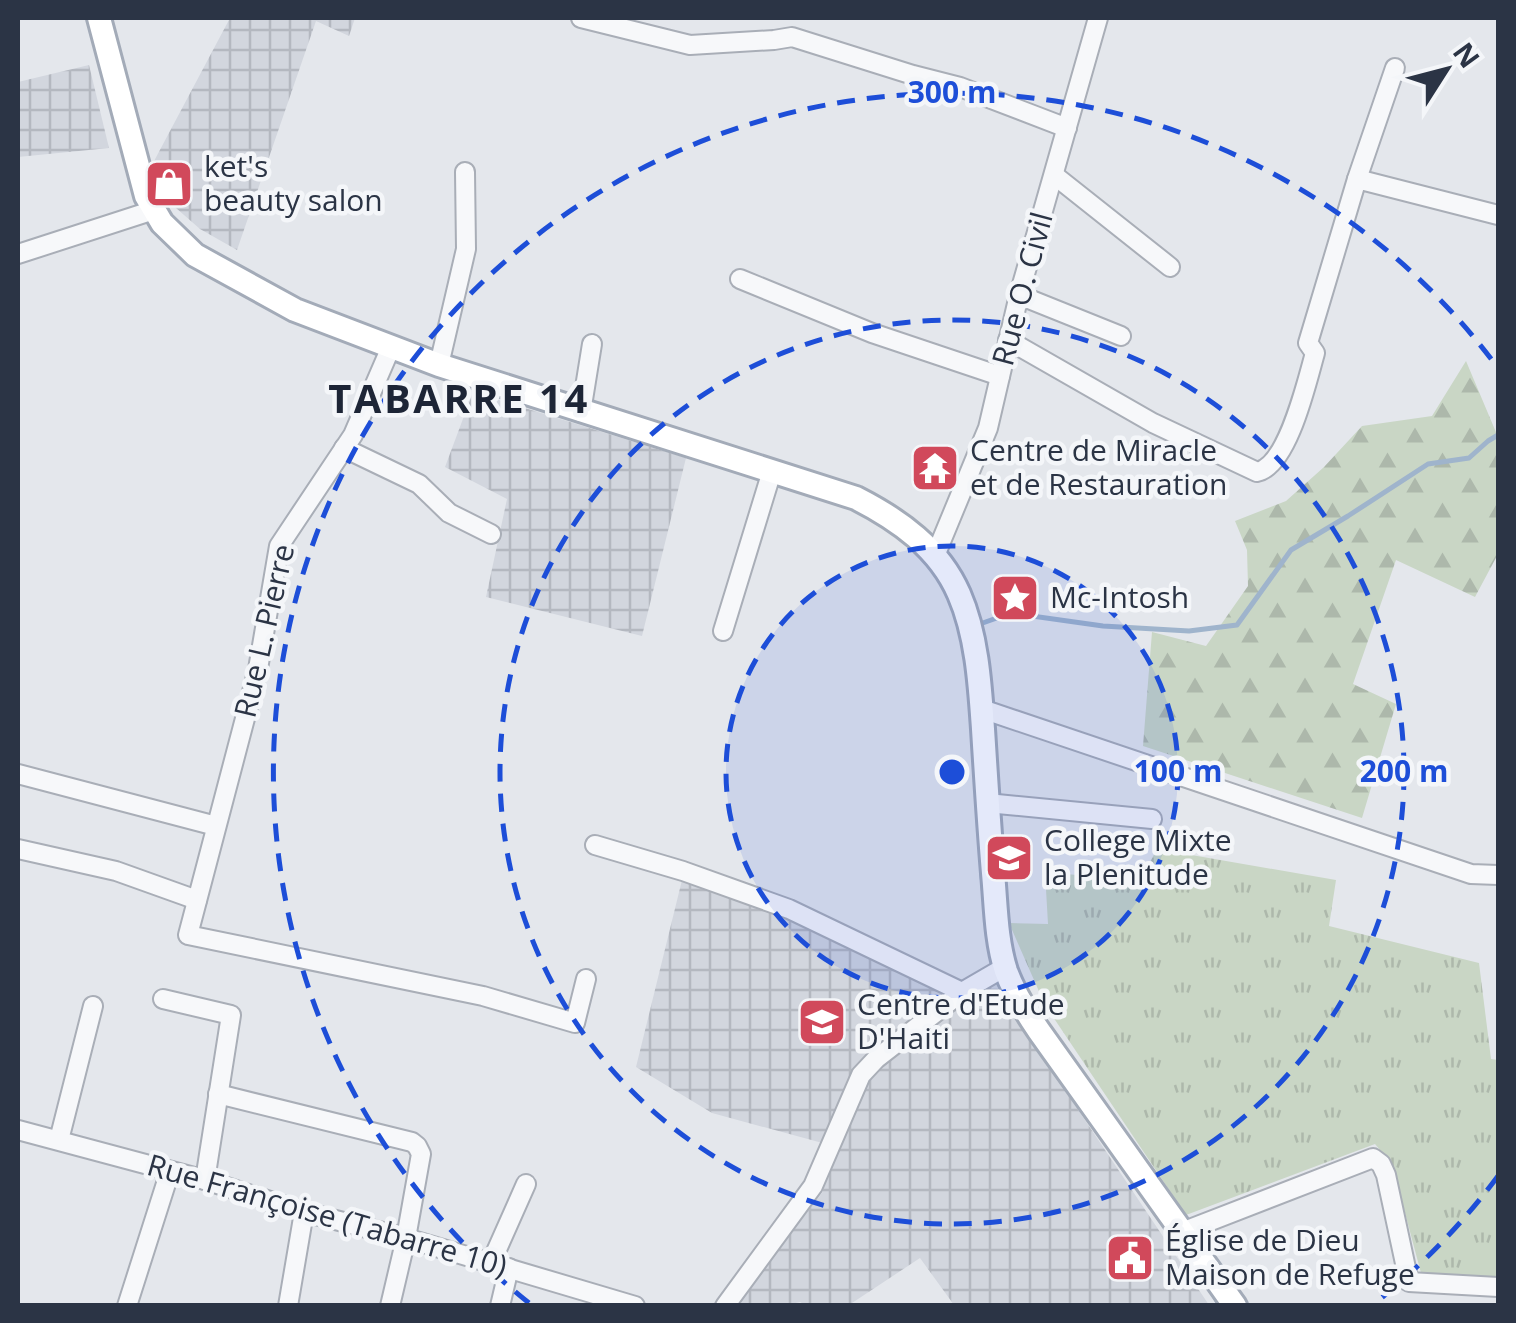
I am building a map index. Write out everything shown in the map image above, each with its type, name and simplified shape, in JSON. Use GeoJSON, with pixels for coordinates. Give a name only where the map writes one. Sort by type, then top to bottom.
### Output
{"type":"FeatureCollection","features":[{"type":"Feature","properties":{"kind":"main road"},"geometry":{"type":"LineString","coordinates":[[99,18],[146,196],[162,223],[196,255],[295,310],[390,347],[856,498],[912,530],[935,556],[959,594],[974,647],[996,918],[1005,967],[1039,1031],[1235,1306]]}},
{"type":"Feature","properties":{"kind":"street"},"geometry":{"type":"LineString","coordinates":[[582,18],[690,45],[792,37],[960,88],[1068,128]]}},
{"type":"Feature","properties":{"kind":"street","name":"Rue O. Civil"},"geometry":{"type":"LineString","coordinates":[[935,556],[988,428],[1018,295],[1098,18]]}},
{"type":"Feature","properties":{"kind":"street"},"geometry":{"type":"LineString","coordinates":[[1008,340],[1153,423],[1257,472],[1264,471],[1276,460],[1298,412],[1315,353],[1308,343],[1394,68]]}},
{"type":"Feature","properties":{"kind":"street"},"geometry":{"type":"LineString","coordinates":[[439,365],[466,249],[465,172]]}},
{"type":"Feature","properties":{"kind":"street"},"geometry":{"type":"LineString","coordinates":[[1054,175],[1170,267]]}},
{"type":"Feature","properties":{"kind":"street"},"geometry":{"type":"LineString","coordinates":[[1357,179],[1498,215]]}},
{"type":"Feature","properties":{"kind":"street"},"geometry":{"type":"LineString","coordinates":[[18,254],[154,210]]}},
{"type":"Feature","properties":{"kind":"street"},"geometry":{"type":"LineString","coordinates":[[740,279],[872,334],[1000,376]]}},
{"type":"Feature","properties":{"kind":"street"},"geometry":{"type":"LineString","coordinates":[[1018,295],[1122,336]]}},
{"type":"Feature","properties":{"kind":"street"},"geometry":{"type":"LineString","coordinates":[[581,412],[592,344]]}},
{"type":"Feature","properties":{"kind":"street","name":"Rue L. Pierre"},"geometry":{"type":"LineString","coordinates":[[390,347],[353,435],[279,546],[258,668],[188,935],[484,996],[575,1023],[586,979]]}},
{"type":"Feature","properties":{"kind":"street"},"geometry":{"type":"LineString","coordinates":[[344,448],[419,484],[449,514],[492,534]]}},
{"type":"Feature","properties":{"kind":"street"},"geometry":{"type":"LineString","coordinates":[[722,631],[772,471]]}},
{"type":"Feature","properties":{"kind":"street"},"geometry":{"type":"LineString","coordinates":[[982,709],[1471,874],[1498,875]]}},
{"type":"Feature","properties":{"kind":"street"},"geometry":{"type":"LineString","coordinates":[[18,774],[216,826]]}},
{"type":"Feature","properties":{"kind":"street"},"geometry":{"type":"LineString","coordinates":[[987,803],[1152,820]]}},
{"type":"Feature","properties":{"kind":"street"},"geometry":{"type":"LineString","coordinates":[[595,845],[788,909],[962,992]]}},
{"type":"Feature","properties":{"kind":"street"},"geometry":{"type":"LineString","coordinates":[[18,848],[116,871],[197,900]]}},
{"type":"Feature","properties":{"kind":"street"},"geometry":{"type":"LineString","coordinates":[[724,1306],[813,1186],[860,1075],[962,992],[1005,967]]}},
{"type":"Feature","properties":{"kind":"street"},"geometry":{"type":"LineString","coordinates":[[163,998],[231,1015],[205,1180]]}},
{"type":"Feature","properties":{"kind":"street"},"geometry":{"type":"LineString","coordinates":[[59,1140],[92,1006]]}},
{"type":"Feature","properties":{"kind":"street"},"geometry":{"type":"LineString","coordinates":[[218,1094],[417,1146],[421,1154],[390,1306]]}},
{"type":"Feature","properties":{"kind":"street","name":"Rue Françoise (Tabarre 10)"},"geometry":{"type":"LineString","coordinates":[[18,1130],[205,1180],[635,1306]]}},
{"type":"Feature","properties":{"kind":"street"},"geometry":{"type":"LineString","coordinates":[[1182,1232],[1372,1158],[1386,1174],[1408,1282],[1498,1288]]}},
{"type":"Feature","properties":{"kind":"street"},"geometry":{"type":"LineString","coordinates":[[127,1306],[170,1172]]}},
{"type":"Feature","properties":{"kind":"street"},"geometry":{"type":"LineString","coordinates":[[500,1306],[500,1265],[526,1184]]}},
{"type":"Feature","properties":{"kind":"street"},"geometry":{"type":"LineString","coordinates":[[288,1306],[304,1212]]}},
{"type":"Feature","properties":{"kind":"shaded area"},"geometry":{"type":"Polygon","coordinates":[[[230,18],[355,18],[349,36],[316,21],[237,250],[200,229],[168,201],[153,163],[230,18]]]}},
{"type":"Feature","properties":{"kind":"shaded area"},"geometry":{"type":"Polygon","coordinates":[[[89,65],[109,148],[18,157],[18,82],[89,65]]]}},
{"type":"Feature","properties":{"kind":"shaded area"},"geometry":{"type":"Polygon","coordinates":[[[473,392],[686,458],[642,636],[486,597],[507,499],[445,467],[473,392]]]}},
{"type":"Feature","properties":{"kind":"shaded area"},"geometry":{"type":"Polygon","coordinates":[[[683,876],[763,899],[962,997],[994,976],[999,992],[1209,1305],[954,1305],[920,1258],[849,1305],[735,1305],[822,1193],[837,1147],[712,1113],[636,1067],[683,876]]]}},
{"type":"Feature","properties":{"kind":"green space"},"geometry":{"type":"Polygon","coordinates":[[[1466,361],[1498,437],[1498,554],[1475,597],[1396,560],[1353,684],[1396,704],[1362,818],[1143,746],[1152,632],[1206,646],[1248,586],[1247,550],[1235,521],[1286,501],[1362,426],[1432,416],[1466,361]]]}},
{"type":"Feature","properties":{"kind":"green space"},"geometry":{"type":"Polygon","coordinates":[[[1157,849],[1336,880],[1329,926],[1479,963],[1491,1059],[1498,1060],[1498,1277],[1421,1273],[1392,1164],[1375,1144],[1186,1215],[1045,1005],[1009,923],[1048,924],[1045,872],[1140,881],[1157,849]]]}},
{"type":"Feature","properties":{"kind":"waterway"},"geometry":{"type":"LineString","coordinates":[[977,625],[1011,613],[1103,626],[1189,631],[1237,625],[1291,550],[1428,464],[1469,458],[1498,435]]}},
{"type":"Feature","properties":{"kind":"waterway"},"geometry":{"type":"LineString","coordinates":[[982,875],[985,908]]}},
{"type":"Feature","properties":{"kind":"waterway"},"geometry":{"type":"LineString","coordinates":[[1213,1294],[1220,1306]]}},
{"type":"Feature","properties":{"kind":"place","name":"ket's beauty salon"},"geometry":{"type":"Point","coordinates":[169,184]}},
{"type":"Feature","properties":{"kind":"place","name":"Centre de Miracle et de Restauration"},"geometry":{"type":"Point","coordinates":[935,468]}},
{"type":"Feature","properties":{"kind":"place","name":"Mc-Intosh"},"geometry":{"type":"Point","coordinates":[1015,598]}},
{"type":"Feature","properties":{"kind":"place","name":"College Mixte la Plenitude"},"geometry":{"type":"Point","coordinates":[1009,858]}},
{"type":"Feature","properties":{"kind":"place","name":"Centre d'Etude D'Haiti"},"geometry":{"type":"Point","coordinates":[822,1022]}},
{"type":"Feature","properties":{"kind":"place","name":"Église de Dieu Maison de Refuge"},"geometry":{"type":"Point","coordinates":[1130,1258]}},
{"type":"Feature","properties":{"kind":"district","name":"TABARRE 14"},"geometry":{"type":"Point","coordinates":[459,399]}}]}
